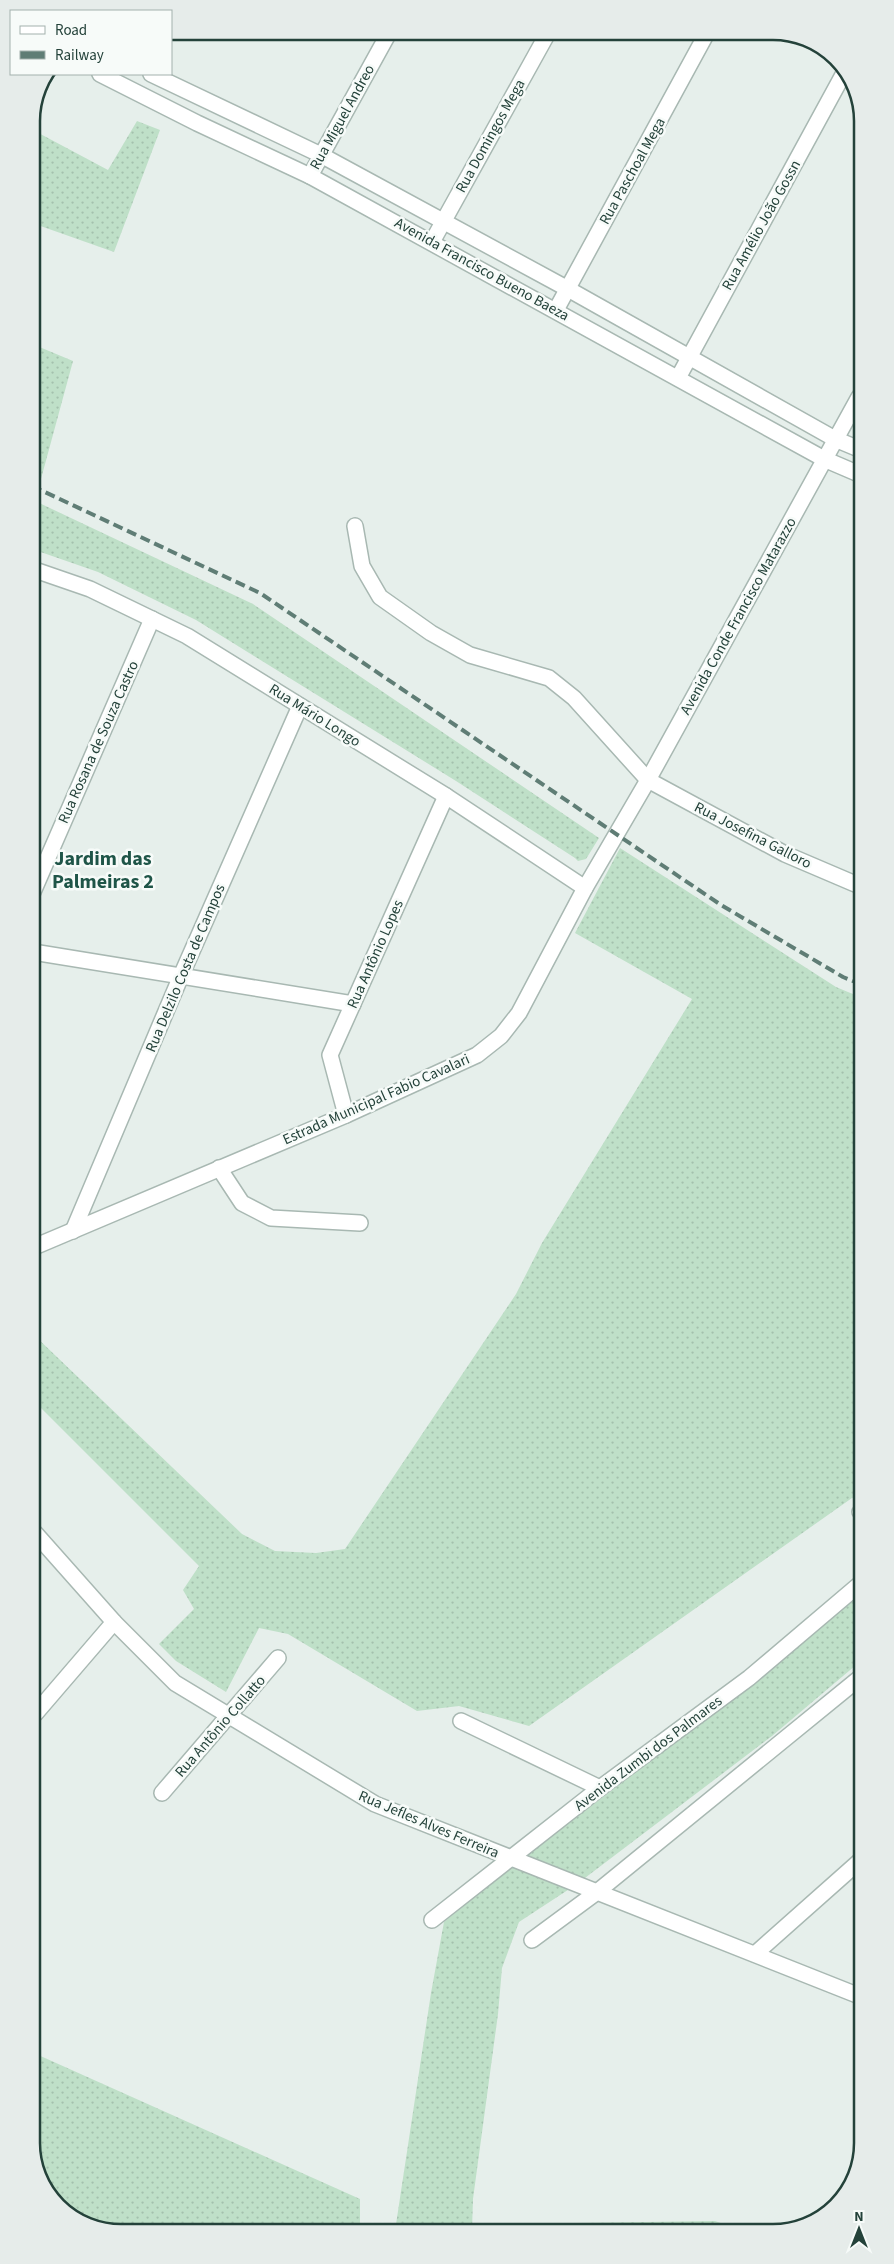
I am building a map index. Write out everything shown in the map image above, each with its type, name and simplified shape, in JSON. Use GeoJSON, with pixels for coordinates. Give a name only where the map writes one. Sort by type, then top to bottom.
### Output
{"type":"FeatureCollection","features":[{"type":"Feature","properties":{"kind":"street","name":"Rua Miguel Andreo"},"geometry":{"type":"LineString","coordinates":[[310,176],[385,40]]}},
{"type":"Feature","properties":{"kind":"street","name":"Rua Domingos Mega"},"geometry":{"type":"LineString","coordinates":[[432,242],[544,40]]}},
{"type":"Feature","properties":{"kind":"street","name":"Rua Paschoal Mega"},"geometry":{"type":"LineString","coordinates":[[556,310],[704,40]]}},
{"type":"Feature","properties":{"kind":"street","name":"Avenida Francisco Bueno Baeza"},"geometry":{"type":"LineString","coordinates":[[102,75],[197,123],[310,176],[824,459],[854,472]]}},
{"type":"Feature","properties":{"kind":"street","name":"Avenida Francisco Bueno Baeza"},"geometry":{"type":"LineString","coordinates":[[153,75],[206,102],[321,155],[568,289],[835,439],[854,447]]}},
{"type":"Feature","properties":{"kind":"street","name":"Rua Amélio João Gossn"},"geometry":{"type":"LineString","coordinates":[[678,378],[841,78]]}},
{"type":"Feature","properties":{"kind":"street"},"geometry":{"type":"LineString","coordinates":[[197,123],[206,102]]}},
{"type":"Feature","properties":{"kind":"street","name":"Avenida Conde Francisco Matarazzo"},"geometry":{"type":"LineString","coordinates":[[616,834],[648,780],[854,406]]}},
{"type":"Feature","properties":{"kind":"street","name":"Rua Josefina Galloro"},"geometry":{"type":"LineString","coordinates":[[355,526],[362,566],[380,597],[431,633],[470,655],[549,678],[574,698],[648,780],[785,854],[854,883]]}},
{"type":"Feature","properties":{"kind":"street","name":"Rua Mário Longo"},"geometry":{"type":"LineString","coordinates":[[40,572],[90,589],[187,636],[446,796],[585,888]]}},
{"type":"Feature","properties":{"kind":"street","name":"Rua Rosana de Souza Castro"},"geometry":{"type":"LineString","coordinates":[[40,876],[152,619]]}},
{"type":"Feature","properties":{"kind":"street","name":"Rua Delzilo Costa de Campos"},"geometry":{"type":"LineString","coordinates":[[73,1231],[181,976],[300,706]]}},
{"type":"Feature","properties":{"kind":"street","name":"Rua Antônio Lopes"},"geometry":{"type":"LineString","coordinates":[[346,1114],[330,1055],[446,796]]}},
{"type":"Feature","properties":{"kind":"street","name":"Estrada Municipal Fabio Cavalari"},"geometry":{"type":"LineString","coordinates":[[40,1245],[346,1114],[477,1055],[501,1036],[519,1013],[585,888],[616,834]]}},
{"type":"Feature","properties":{"kind":"street"},"geometry":{"type":"LineString","coordinates":[[40,954],[353,1004]]}},
{"type":"Feature","properties":{"kind":"street"},"geometry":{"type":"LineString","coordinates":[[219,1168],[242,1203],[271,1218],[360,1223]]}},
{"type":"Feature","properties":{"kind":"street","name":"Rua Jefles Alves Ferreira"},"geometry":{"type":"LineString","coordinates":[[40,1541],[114,1622],[175,1683],[374,1804],[854,1994]]}},
{"type":"Feature","properties":{"kind":"street","name":"Avenida Zumbi dos Palmares"},"geometry":{"type":"LineString","coordinates":[[432,1920],[600,1788],[749,1678],[854,1590]]}},
{"type":"Feature","properties":{"kind":"street"},"geometry":{"type":"LineString","coordinates":[[40,1708],[114,1622]]}},
{"type":"Feature","properties":{"kind":"street","name":"Rua Antônio Collatto"},"geometry":{"type":"LineString","coordinates":[[162,1793],[278,1658]]}},
{"type":"Feature","properties":{"kind":"street"},"geometry":{"type":"LineString","coordinates":[[532,1940],[597,1892],[854,1683]]}},
{"type":"Feature","properties":{"kind":"street"},"geometry":{"type":"LineString","coordinates":[[461,1721],[600,1788]]}},
{"type":"Feature","properties":{"kind":"street"},"geometry":{"type":"LineString","coordinates":[[755,1954],[854,1866]]}},
{"type":"Feature","properties":{"kind":"green space"},"geometry":{"type":"Polygon","coordinates":[[[137,121],[160,130],[114,252],[40,226],[40,134],[108,170],[137,121]]]}},
{"type":"Feature","properties":{"kind":"green space"},"geometry":{"type":"Polygon","coordinates":[[[40,347],[73,361],[40,483],[40,347]]]}},
{"type":"Feature","properties":{"kind":"green space"},"geometry":{"type":"Polygon","coordinates":[[[40,503],[253,604],[599,838],[586,859],[578,861],[456,781],[196,620],[98,572],[40,552],[40,503]]]}},
{"type":"Feature","properties":{"kind":"green space"},"geometry":{"type":"Polygon","coordinates":[[[620,848],[836,987],[854,994],[854,1498],[852,1498],[529,1726],[459,1706],[417,1711],[288,1634],[259,1628],[226,1692],[176,1661],[159,1644],[194,1609],[183,1590],[199,1566],[40,1407],[40,1341],[242,1534],[275,1551],[316,1553],[345,1549],[516,1294],[542,1243],[692,999],[575,933],[620,848]]]}},
{"type":"Feature","properties":{"kind":"green space"},"geometry":{"type":"Polygon","coordinates":[[[854,1598],[854,1667],[772,1736],[577,1884],[519,1922],[502,1968],[498,2014],[473,2199],[472,2224],[396,2224],[431,1993],[444,1922],[811,1635],[854,1598]]]}},
{"type":"Feature","properties":{"kind":"green space"},"geometry":{"type":"Polygon","coordinates":[[[40,2056],[360,2199],[360,2224],[116,2224],[95,2220],[72,2207],[60,2196],[48,2179],[44,2169],[40,2143],[40,2056]]]}},
{"type":"Feature","properties":{"kind":"green space"},"geometry":{"type":"Polygon","coordinates":[[[715,2221],[724,2224],[507,2224],[715,2221]]]}},
{"type":"Feature","properties":{"kind":"railway"},"geometry":{"type":"LineString","coordinates":[[40,490],[260,593],[721,905],[843,977],[854,982]]}},
{"type":"Feature","properties":{"kind":"district","name":"Jardim das Palmeiras 2"},"geometry":{"type":"Point","coordinates":[103,870]}}]}
